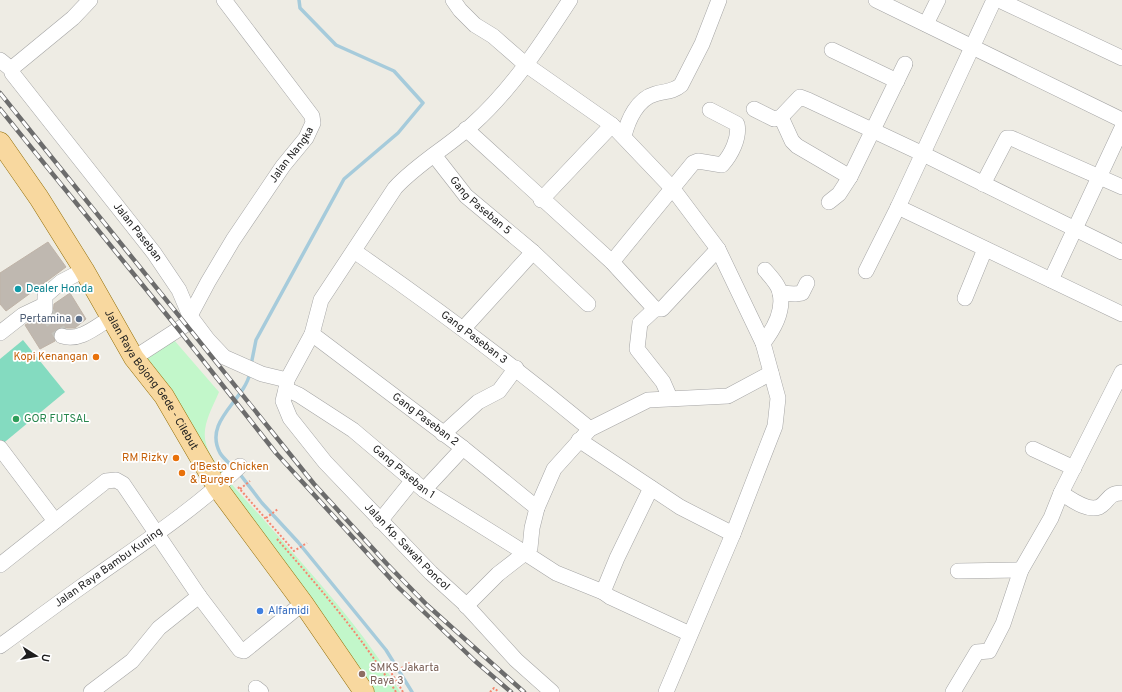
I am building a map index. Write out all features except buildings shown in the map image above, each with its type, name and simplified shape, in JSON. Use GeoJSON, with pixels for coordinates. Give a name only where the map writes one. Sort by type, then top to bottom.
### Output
{"type":"FeatureCollection","features":[{"type":"Feature","properties":{"kind":"main road","name":"Jalan Raya Bojong Gede - Cilebut"},"geometry":{"type":"LineString","coordinates":[[0,142],[39,198],[84,270],[134,358],[229,476],[302,603],[364,692]]}},
{"type":"Feature","properties":{"kind":"street"},"geometry":{"type":"LineString","coordinates":[[5,65],[74,18],[90,0]]}},
{"type":"Feature","properties":{"kind":"street","name":"Jalan Nangka"},"geometry":{"type":"LineString","coordinates":[[134,358],[180,330],[185,325],[208,282],[237,234],[283,166],[306,138],[313,123],[312,116],[224,0]]}},
{"type":"Feature","properties":{"kind":"street"},"geometry":{"type":"LineString","coordinates":[[453,0],[460,10],[476,25],[493,36],[525,64],[612,125],[673,189],[718,249],[763,343],[778,398],[775,426],[733,534],[666,692]]}},
{"type":"Feature","properties":{"kind":"street"},"geometry":{"type":"LineString","coordinates":[[287,384],[312,334],[321,300],[395,188],[410,172],[466,129],[504,92],[570,0]]}},
{"type":"Feature","properties":{"kind":"street"},"geometry":{"type":"LineString","coordinates":[[624,136],[633,112],[643,101],[653,94],[676,90],[684,81],[720,0]]}},
{"type":"Feature","properties":{"kind":"street"},"geometry":{"type":"LineString","coordinates":[[876,0],[1122,120]]}},
{"type":"Feature","properties":{"kind":"street"},"geometry":{"type":"LineString","coordinates":[[926,24],[938,0]]}},
{"type":"Feature","properties":{"kind":"street"},"geometry":{"type":"LineString","coordinates":[[866,271],[898,208],[994,0]]}},
{"type":"Feature","properties":{"kind":"street"},"geometry":{"type":"LineString","coordinates":[[999,0],[1122,58]]}},
{"type":"Feature","properties":{"kind":"street"},"geometry":{"type":"LineString","coordinates":[[832,50],[897,81]]}},
{"type":"Feature","properties":{"kind":"street"},"geometry":{"type":"LineString","coordinates":[[829,202],[839,194],[850,177],[871,131],[905,64]]}},
{"type":"Feature","properties":{"kind":"street","name":"Jalan Paseban"},"geometry":{"type":"LineString","coordinates":[[5,65],[154,253],[179,290],[190,316],[208,340],[224,357],[287,384]]}},
{"type":"Feature","properties":{"kind":"street"},"geometry":{"type":"LineString","coordinates":[[754,109],[774,119],[781,116],[800,97],[923,154],[1074,230],[1122,252]]}},
{"type":"Feature","properties":{"kind":"street"},"geometry":{"type":"LineString","coordinates":[[612,262],[693,163],[698,161],[722,165],[729,158],[737,135],[737,124],[710,110]]}},
{"type":"Feature","properties":{"kind":"street"},"geometry":{"type":"LineString","coordinates":[[781,116],[792,141],[797,146],[850,177]]}},
{"type":"Feature","properties":{"kind":"street"},"geometry":{"type":"LineString","coordinates":[[542,200],[612,125]]}},
{"type":"Feature","properties":{"kind":"street"},"geometry":{"type":"LineString","coordinates":[[1051,280],[1122,128]]}},
{"type":"Feature","properties":{"kind":"street"},"geometry":{"type":"LineString","coordinates":[[466,129],[542,200],[612,262],[654,309]]}},
{"type":"Feature","properties":{"kind":"street"},"geometry":{"type":"LineString","coordinates":[[983,184],[1007,138],[1011,138],[1122,187]]}},
{"type":"Feature","properties":{"kind":"street","name":"Gang Paseban 5"},"geometry":{"type":"LineString","coordinates":[[434,155],[466,196],[533,252],[588,304]]}},
{"type":"Feature","properties":{"kind":"street"},"geometry":{"type":"LineString","coordinates":[[898,208],[1122,314]]}},
{"type":"Feature","properties":{"kind":"street"},"geometry":{"type":"LineString","coordinates":[[670,398],[663,382],[637,349],[640,323],[654,309],[662,309],[718,249]]}},
{"type":"Feature","properties":{"kind":"street"},"geometry":{"type":"LineString","coordinates":[[965,298],[985,249]]}},
{"type":"Feature","properties":{"kind":"street","name":"Gang Paseban 3"},"geometry":{"type":"LineString","coordinates":[[354,251],[516,368],[590,429]]}},
{"type":"Feature","properties":{"kind":"street"},"geometry":{"type":"LineString","coordinates":[[463,329],[533,252]]}},
{"type":"Feature","properties":{"kind":"street"},"geometry":{"type":"LineString","coordinates":[[0,333],[23,315],[44,308],[45,296],[62,282],[84,270]]}},
{"type":"Feature","properties":{"kind":"street"},"geometry":{"type":"LineString","coordinates":[[763,343],[773,330],[779,315],[780,293],[765,270]]}},
{"type":"Feature","properties":{"kind":"street"},"geometry":{"type":"LineString","coordinates":[[780,293],[802,293],[807,283]]}},
{"type":"Feature","properties":{"kind":"street"},"geometry":{"type":"LineString","coordinates":[[62,336],[71,339],[81,335],[112,317]]}},
{"type":"Feature","properties":{"kind":"street","name":"Gang Paseban 2"},"geometry":{"type":"LineString","coordinates":[[312,334],[462,448],[537,508]]}},
{"type":"Feature","properties":{"kind":"street"},"geometry":{"type":"LineString","coordinates":[[443,434],[478,402],[498,391],[516,368]]}},
{"type":"Feature","properties":{"kind":"street"},"geometry":{"type":"LineString","coordinates":[[952,692],[977,652],[989,651],[1003,624],[1021,570],[1051,518],[1061,493],[1122,372]]}},
{"type":"Feature","properties":{"kind":"street"},"geometry":{"type":"LineString","coordinates":[[466,606],[498,574],[525,554],[530,548],[532,528],[537,508],[554,469],[590,429],[648,400],[728,396],[771,373]]}},
{"type":"Feature","properties":{"kind":"street","name":"Gang Paseban 1"},"geometry":{"type":"LineString","coordinates":[[287,384],[299,395],[353,430],[419,485],[525,554],[556,573],[603,592],[610,597],[690,634]]}},
{"type":"Feature","properties":{"kind":"street","name":"Jalan Kp. Sawah Poncol"},"geometry":{"type":"LineString","coordinates":[[287,384],[283,401],[290,418],[325,462],[380,521],[466,606],[516,660],[552,692]]}},
{"type":"Feature","properties":{"kind":"street"},"geometry":{"type":"LineString","coordinates":[[579,440],[680,507],[733,534]]}},
{"type":"Feature","properties":{"kind":"street"},"geometry":{"type":"LineString","coordinates":[[0,448],[55,521]]}},
{"type":"Feature","properties":{"kind":"street"},"geometry":{"type":"LineString","coordinates":[[380,521],[462,448]]}},
{"type":"Feature","properties":{"kind":"street"},"geometry":{"type":"LineString","coordinates":[[1033,449],[1074,468]]}},
{"type":"Feature","properties":{"kind":"street","name":"Jalan Raya Bambu Kuning"},"geometry":{"type":"LineString","coordinates":[[0,646],[87,582],[157,534],[229,476]]}},
{"type":"Feature","properties":{"kind":"street"},"geometry":{"type":"LineString","coordinates":[[0,565],[106,481],[116,480],[123,484],[199,596],[240,650],[244,651],[302,603]]}},
{"type":"Feature","properties":{"kind":"street"},"geometry":{"type":"LineString","coordinates":[[603,592],[617,558],[638,519],[651,488]]}},
{"type":"Feature","properties":{"kind":"street"},"geometry":{"type":"LineString","coordinates":[[1061,493],[1090,508],[1099,507],[1110,495],[1122,493]]}},
{"type":"Feature","properties":{"kind":"street"},"geometry":{"type":"LineString","coordinates":[[958,571],[1021,570]]}},
{"type":"Feature","properties":{"kind":"street"},"geometry":{"type":"LineString","coordinates":[[91,692],[132,661],[159,628],[199,596]]}},
{"type":"Feature","properties":{"kind":"path"},"geometry":{"type":"LineString","coordinates":[[229,476],[294,551],[307,543]]}},
{"type":"Feature","properties":{"kind":"path"},"geometry":{"type":"LineString","coordinates":[[240,489],[250,481]]}},
{"type":"Feature","properties":{"kind":"path"},"geometry":{"type":"LineString","coordinates":[[266,518],[278,509]]}},
{"type":"Feature","properties":{"kind":"path"},"geometry":{"type":"LineString","coordinates":[[275,537],[343,617],[378,662],[396,692]]}},
{"type":"Feature","properties":{"kind":"path"},"geometry":{"type":"LineString","coordinates":[[403,692],[392,674],[405,664],[411,662]]}},
{"type":"Feature","properties":{"kind":"path"},"geometry":{"type":"LineString","coordinates":[[490,692],[494,688],[499,692]]}},
{"type":"Feature","properties":{"kind":"green space","name":"GOR FUTSAL"},"geometry":{"type":"Polygon","coordinates":[[[23,340],[65,392],[0,446],[0,359],[23,340]]]}},
{"type":"Feature","properties":{"kind":"green space"},"geometry":{"type":"Polygon","coordinates":[[[174,340],[219,392],[208,418],[205,431],[206,444],[216,464],[235,488],[340,607],[372,648],[400,692],[370,692],[225,485],[143,357],[174,340]]]}},
{"type":"Feature","properties":{"kind":"waterway"},"geometry":{"type":"LineString","coordinates":[[251,365],[256,340],[344,179],[398,133],[423,103],[394,71],[336,45],[300,8],[299,0]]}},
{"type":"Feature","properties":{"kind":"waterway"},"geometry":{"type":"LineString","coordinates":[[233,467],[220,453],[216,442],[217,431],[220,421],[240,393],[250,373]]}},
{"type":"Feature","properties":{"kind":"waterway"},"geometry":{"type":"LineString","coordinates":[[239,473],[262,503],[298,542],[386,650],[412,692]]}},
{"type":"Feature","properties":{"kind":"tunnel"},"geometry":{"type":"LineString","coordinates":[[45,310],[62,336]]}},
{"type":"Feature","properties":{"kind":"railway"},"geometry":{"type":"LineString","coordinates":[[0,93],[314,484],[387,564],[427,605],[524,692]]}},
{"type":"Feature","properties":{"kind":"railway"},"geometry":{"type":"LineString","coordinates":[[0,109],[179,330],[276,453],[399,588],[475,661],[511,692]]}},
{"type":"Feature","properties":{"kind":"place","name":"Dealer Honda"},"geometry":{"type":"Point","coordinates":[18,289]}},
{"type":"Feature","properties":{"kind":"place","name":"Pertamina"},"geometry":{"type":"Point","coordinates":[79,319]}},
{"type":"Feature","properties":{"kind":"place","name":"Kopi Kenangan"},"geometry":{"type":"Point","coordinates":[96,357]}},
{"type":"Feature","properties":{"kind":"place","name":"GOR FUTSAL"},"geometry":{"type":"Point","coordinates":[16,419]}},
{"type":"Feature","properties":{"kind":"place","name":"RM Rizky"},"geometry":{"type":"Point","coordinates":[176,458]}},
{"type":"Feature","properties":{"kind":"place","name":"d'Besto Chicken & Burger"},"geometry":{"type":"Point","coordinates":[182,473]}},
{"type":"Feature","properties":{"kind":"place","name":"Alfamidi"},"geometry":{"type":"Point","coordinates":[260,611]}},
{"type":"Feature","properties":{"kind":"place","name":"SMKS Jakarta Raya 3"},"geometry":{"type":"Point","coordinates":[362,674]}}]}
